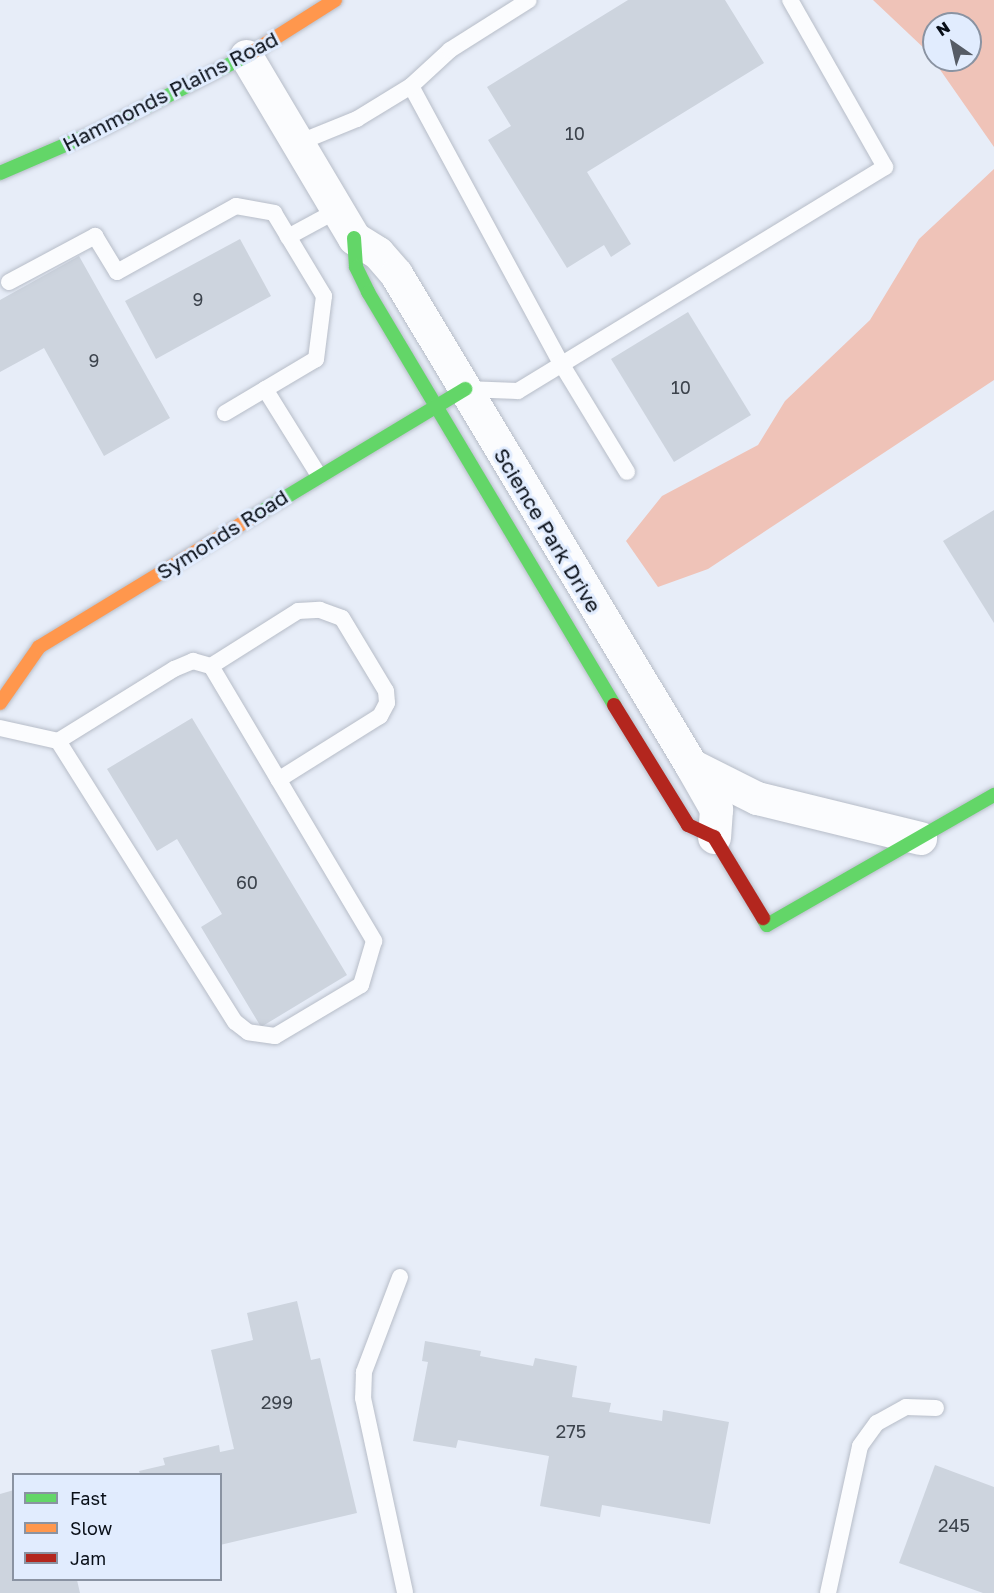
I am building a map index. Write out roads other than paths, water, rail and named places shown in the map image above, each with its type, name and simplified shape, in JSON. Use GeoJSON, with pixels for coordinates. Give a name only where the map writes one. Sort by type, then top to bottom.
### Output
{"type":"FeatureCollection","features":[{"type":"Feature","properties":{"kind":"street","name":"Hammonds Plains Road"},"geometry":{"type":"LineString","coordinates":[[0,173],[102,129],[246,56],[335,0]]}},
{"type":"Feature","properties":{"kind":"street","name":"Science Park Drive"},"geometry":{"type":"LineString","coordinates":[[246,56],[354,238],[356,267],[364,284],[435,406],[688,825],[714,837],[716,809],[396,274],[378,253],[354,238]]}},
{"type":"Feature","properties":{"kind":"street","name":"Symonds Road"},"geometry":{"type":"LineString","coordinates":[[0,703],[39,646],[318,474],[465,389]]}},
{"type":"Feature","properties":{"kind":"street"},"geometry":{"type":"LineString","coordinates":[[691,765],[757,798],[920,838]]}},
{"type":"Feature","properties":{"kind":"street"},"geometry":{"type":"LineString","coordinates":[[714,837],[767,925],[994,795]]}},
{"type":"Feature","properties":{"kind":"lane"},"geometry":{"type":"LineString","coordinates":[[298,143],[357,119],[411,86],[450,50],[529,0]]}},
{"type":"Feature","properties":{"kind":"lane"},"geometry":{"type":"LineString","coordinates":[[465,389],[518,391],[885,167],[789,0]]}},
{"type":"Feature","properties":{"kind":"lane"},"geometry":{"type":"LineString","coordinates":[[411,86],[562,365],[627,472]]}},
{"type":"Feature","properties":{"kind":"lane"},"geometry":{"type":"LineString","coordinates":[[9,282],[94,236],[117,272],[236,206],[274,213],[324,296],[316,359],[225,413]]}},
{"type":"Feature","properties":{"kind":"lane"},"geometry":{"type":"LineString","coordinates":[[288,237],[338,210]]}},
{"type":"Feature","properties":{"kind":"lane"},"geometry":{"type":"LineString","coordinates":[[265,389],[318,474]]}},
{"type":"Feature","properties":{"kind":"lane"},"geometry":{"type":"LineString","coordinates":[[211,666],[298,611],[320,610],[342,618],[386,691],[387,703],[380,716],[278,780]]}},
{"type":"Feature","properties":{"kind":"lane"},"geometry":{"type":"LineString","coordinates":[[0,728],[58,741],[174,669],[193,661],[211,666],[374,941],[361,985],[276,1036],[264,1037],[248,1032],[235,1022],[58,741]]}},
{"type":"Feature","properties":{"kind":"lane"},"geometry":{"type":"LineString","coordinates":[[400,1277],[364,1372],[363,1398],[405,1593]]}},
{"type":"Feature","properties":{"kind":"lane"},"geometry":{"type":"LineString","coordinates":[[828,1593],[860,1446],[877,1423],[906,1407],[936,1408]]}}]}
